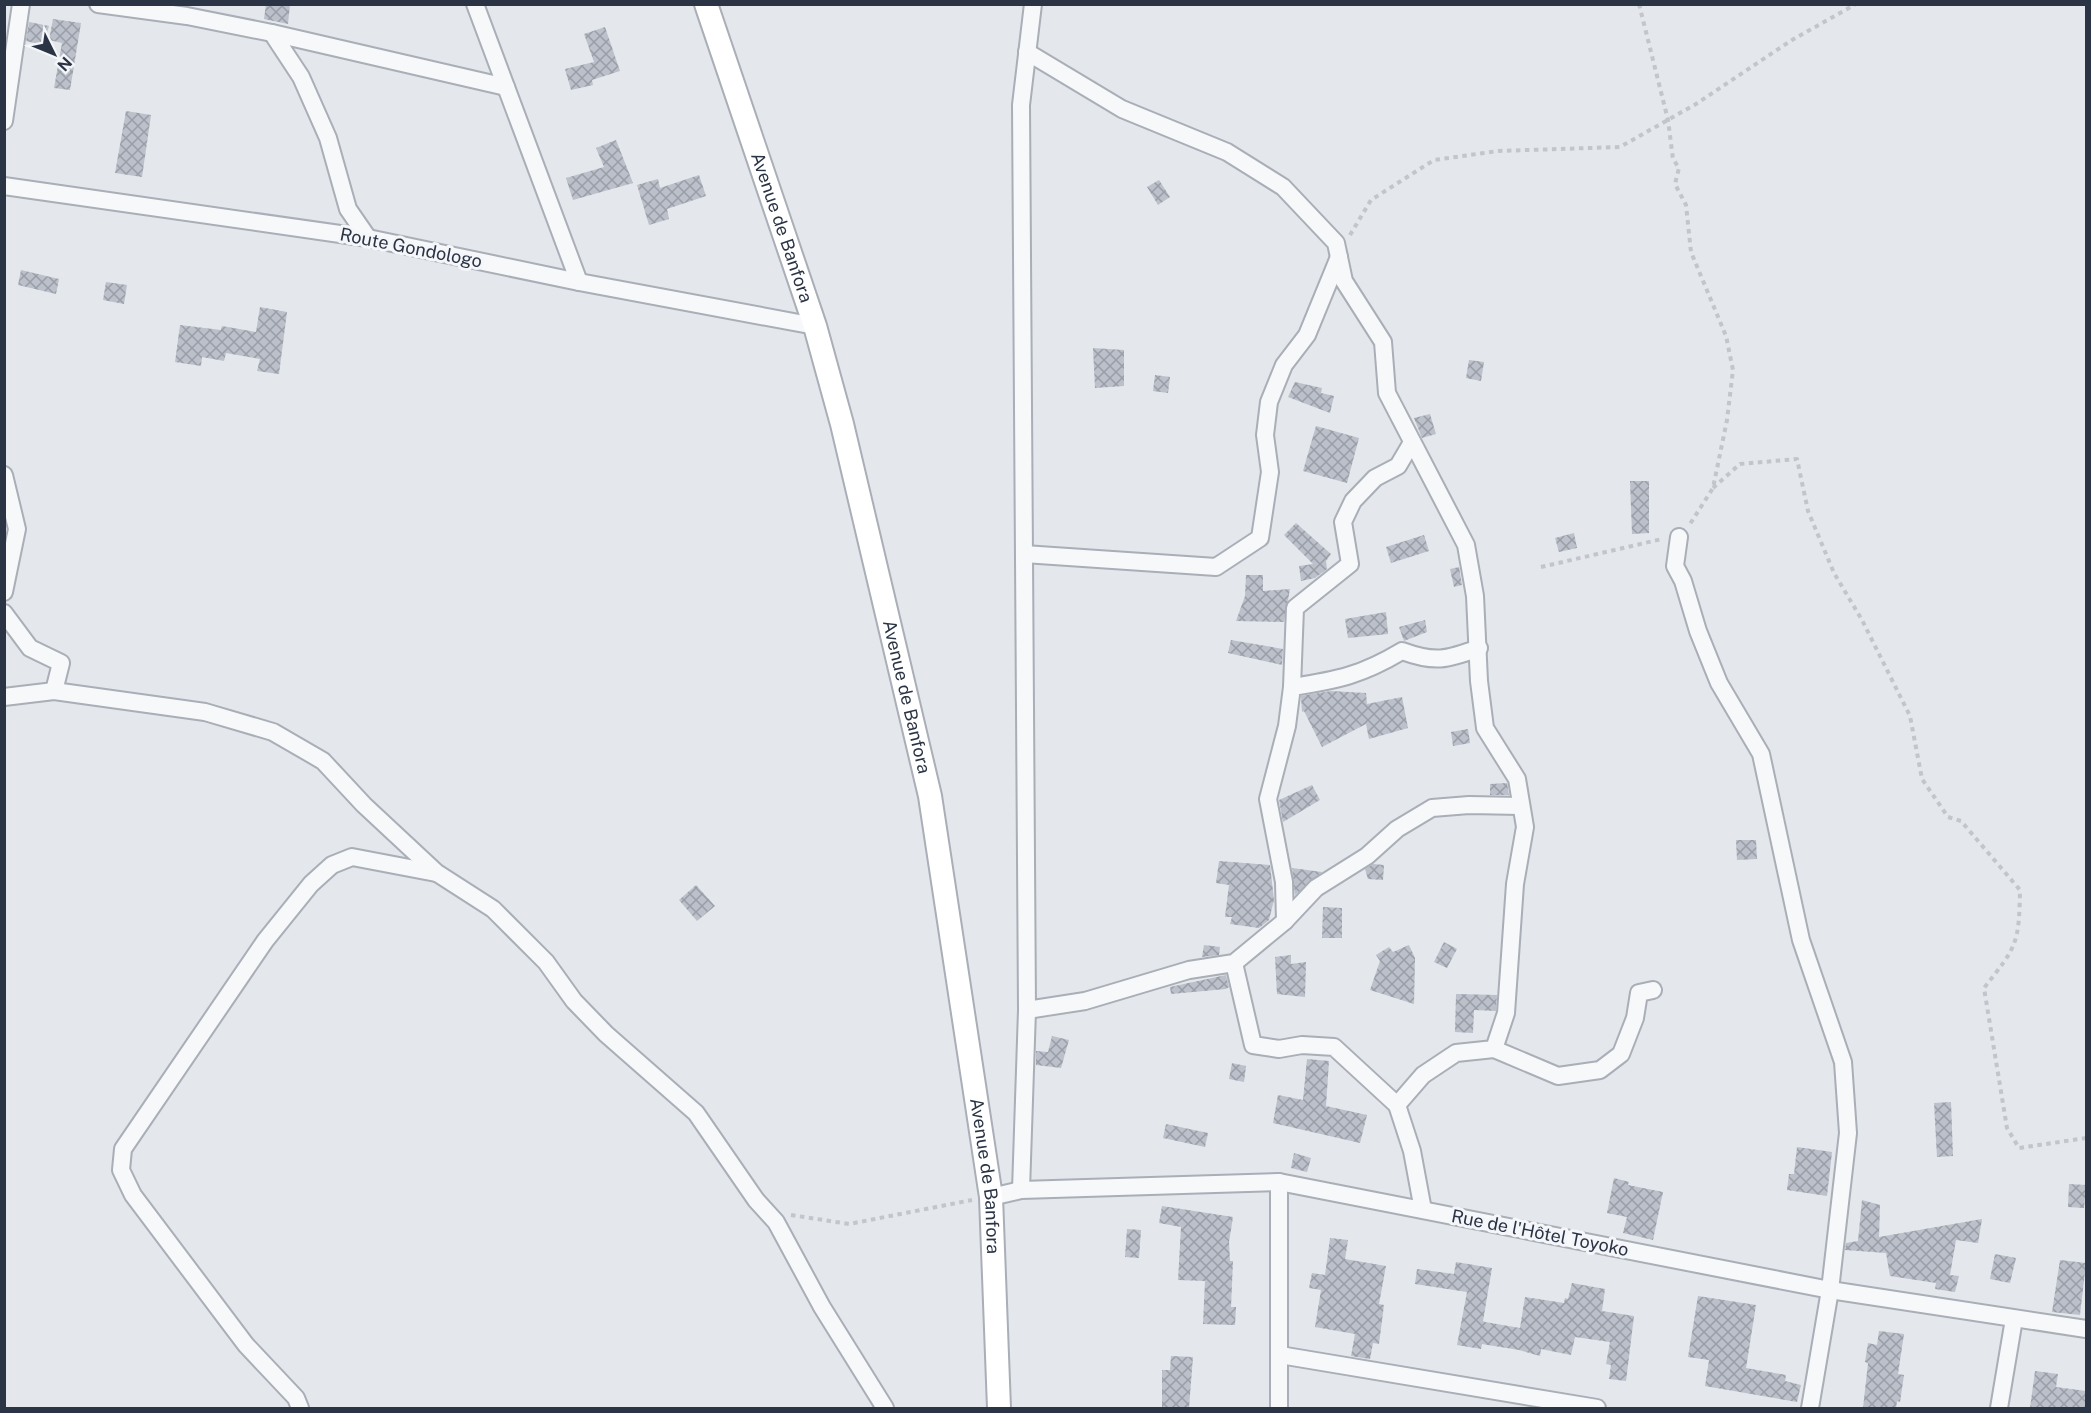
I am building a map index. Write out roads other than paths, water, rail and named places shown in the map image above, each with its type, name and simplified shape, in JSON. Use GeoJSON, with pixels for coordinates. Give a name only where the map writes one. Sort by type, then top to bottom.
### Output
{"type":"FeatureCollection","features":[{"type":"Feature","properties":{"kind":"main road","name":"Avenue de Banfora"},"geometry":{"type":"LineString","coordinates":[[706,4],[814,326],[842,424],[930,796],[991,1197],[999,1408]]}},
{"type":"Feature","properties":{"kind":"street"},"geometry":{"type":"LineString","coordinates":[[4,121],[21,4]]}},
{"type":"Feature","properties":{"kind":"street"},"geometry":{"type":"LineString","coordinates":[[99,4],[187,16],[272,33],[506,87]]}},
{"type":"Feature","properties":{"kind":"street"},"geometry":{"type":"LineString","coordinates":[[475,4],[579,282]]}},
{"type":"Feature","properties":{"kind":"street"},"geometry":{"type":"LineString","coordinates":[[1021,1190],[1027,1010],[1021,105],[1033,4]]}},
{"type":"Feature","properties":{"kind":"street"},"geometry":{"type":"LineString","coordinates":[[272,33],[301,77],[328,138],[348,209],[368,238]]}},
{"type":"Feature","properties":{"kind":"street"},"geometry":{"type":"LineString","coordinates":[[1027,52],[1122,109],[1227,152],[1283,187],[1336,243],[1344,281],[1383,342],[1387,393],[1466,545],[1475,596],[1479,681],[1485,728],[1517,779],[1525,827],[1515,884],[1506,1012],[1494,1048]]}},
{"type":"Feature","properties":{"kind":"street","name":"Route Gondologo"},"geometry":{"type":"LineString","coordinates":[[4,186],[368,238],[579,282],[814,326]]}},
{"type":"Feature","properties":{"kind":"street"},"geometry":{"type":"LineString","coordinates":[[1024,554],[1216,567],[1260,538],[1270,472],[1265,435],[1269,402],[1284,365],[1306,335],[1339,257]]}},
{"type":"Feature","properties":{"kind":"street"},"geometry":{"type":"LineString","coordinates":[[1285,921],[1284,882],[1268,798],[1287,726],[1292,687],[1295,608],[1350,564],[1343,522],[1353,501],[1375,478],[1398,466],[1412,444]]}},
{"type":"Feature","properties":{"kind":"street"},"geometry":{"type":"LineString","coordinates":[[4,475],[17,529],[4,592]]}},
{"type":"Feature","properties":{"kind":"street"},"geometry":{"type":"LineString","coordinates":[[1679,537],[1675,566],[1683,581],[1698,631],[1719,683],[1761,754],[1801,940],[1843,1062],[1848,1133],[1830,1290],[1810,1408]]}},
{"type":"Feature","properties":{"kind":"street"},"geometry":{"type":"LineString","coordinates":[[4,613],[30,648],[61,663],[54,691]]}},
{"type":"Feature","properties":{"kind":"street"},"geometry":{"type":"LineString","coordinates":[[1292,687],[1349,677],[1371,669],[1402,651],[1428,661],[1457,656],[1479,648]]}},
{"type":"Feature","properties":{"kind":"street"},"geometry":{"type":"LineString","coordinates":[[4,697],[54,691],[205,712],[273,732],[323,761],[364,805],[437,873],[493,909],[546,962],[574,1001],[606,1034],[696,1113],[763,1208],[776,1222],[822,1307],[885,1408]]}},
{"type":"Feature","properties":{"kind":"street"},"geometry":{"type":"LineString","coordinates":[[1027,1010],[1085,1001],[1189,970],[1234,963],[1285,921],[1316,888],[1367,856],[1397,829],[1432,808],[1469,805],[1521,806]]}},
{"type":"Feature","properties":{"kind":"street"},"geometry":{"type":"LineString","coordinates":[[300,1408],[297,1398],[246,1345],[133,1194],[121,1170],[123,1149],[265,941],[311,884],[325,871],[352,857],[437,873]]}},
{"type":"Feature","properties":{"kind":"street"},"geometry":{"type":"LineString","coordinates":[[1234,963],[1253,1045],[1279,1049],[1302,1044],[1334,1047],[1398,1105],[1412,1151],[1423,1210]]}},
{"type":"Feature","properties":{"kind":"street"},"geometry":{"type":"LineString","coordinates":[[1398,1105],[1423,1075],[1456,1053],[1494,1048],[1558,1076],[1600,1070],[1621,1054],[1635,1018],[1639,993],[1653,990]]}},
{"type":"Feature","properties":{"kind":"street"},"geometry":{"type":"LineString","coordinates":[[1279,1182],[1279,1408]]}},
{"type":"Feature","properties":{"kind":"street","name":"Rue de l'Hôtel Toyoko"},"geometry":{"type":"LineString","coordinates":[[991,1197],[1021,1190],[1279,1182],[1830,1290],[2086,1329]]}},
{"type":"Feature","properties":{"kind":"street"},"geometry":{"type":"LineString","coordinates":[[1999,1408],[2014,1319]]}},
{"type":"Feature","properties":{"kind":"street"},"geometry":{"type":"LineString","coordinates":[[1280,1355],[1597,1408]]}}]}
